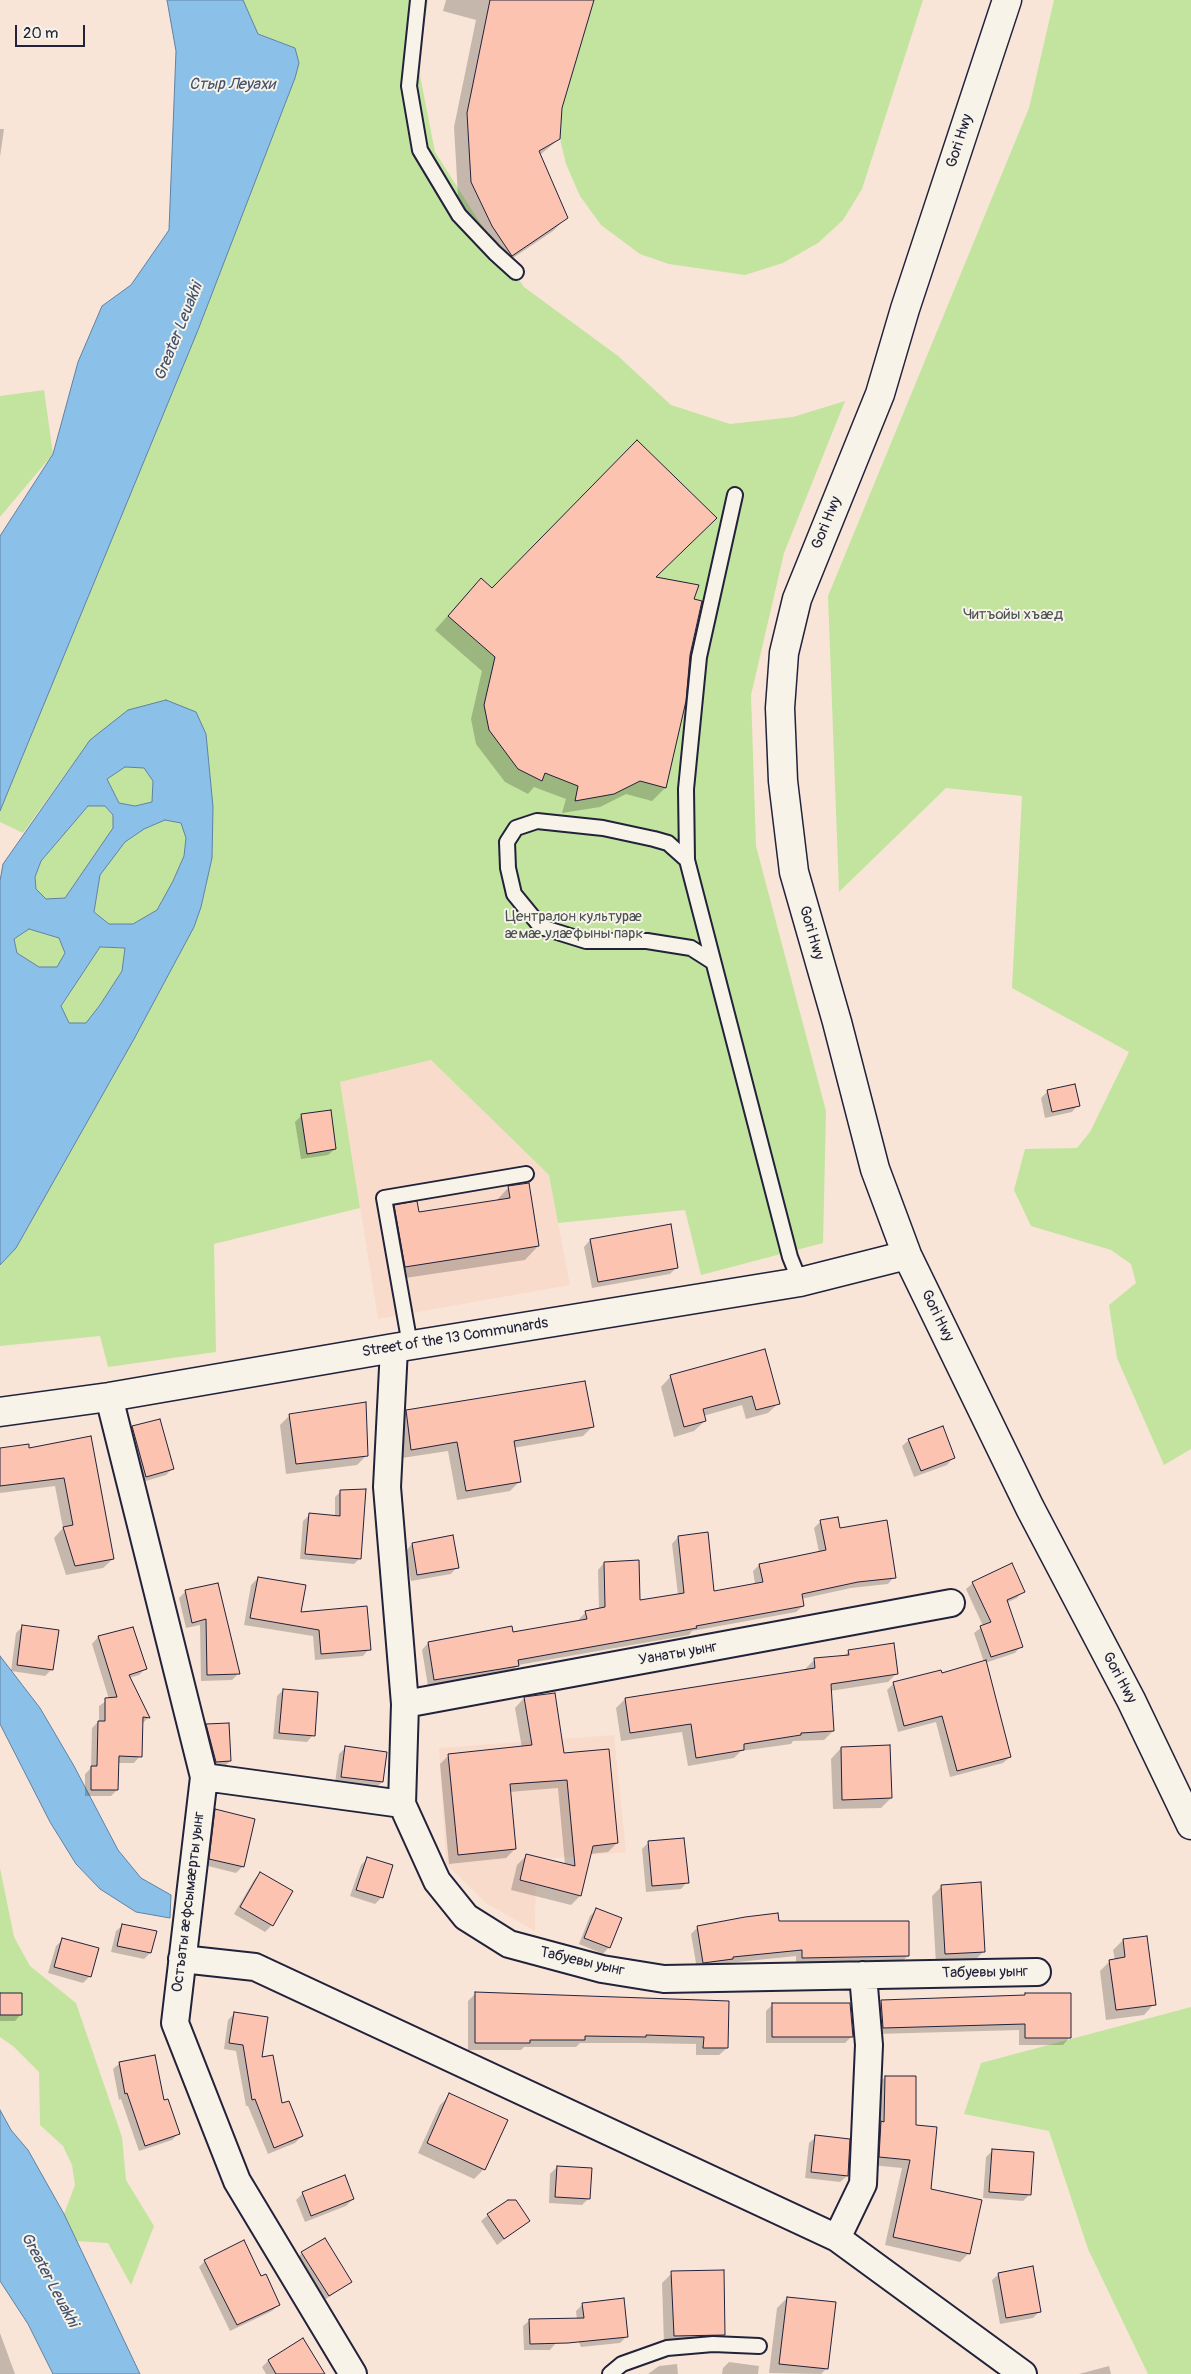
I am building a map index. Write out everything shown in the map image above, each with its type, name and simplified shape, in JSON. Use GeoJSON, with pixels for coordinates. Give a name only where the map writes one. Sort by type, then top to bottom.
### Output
{"type":"FeatureCollection","features":[{"type":"Feature","properties":{"kind":"main road","name":"Gori Hwy"},"geometry":{"type":"LineString","coordinates":[[1007,0],[908,300],[880,394],[797,599],[784,653],[780,708],[783,781],[794,872],[837,1022],[875,1169],[907,1255],[1030,1508],[1131,1700],[1191,1825]]}},
{"type":"Feature","properties":{"kind":"main road","name":"Street of the 13 Communards"},"geometry":{"type":"LineString","coordinates":[[0,1412],[109,1397],[800,1282],[907,1255]]}},
{"type":"Feature","properties":{"kind":"street"},"geometry":{"type":"LineString","coordinates":[[204,1776],[402,1804],[405,1704],[387,1487],[402,1347]]}},
{"type":"Feature","properties":{"kind":"street","name":"Остъаты æфсымæрты уынг"},"geometry":{"type":"LineString","coordinates":[[109,1397],[204,1776],[175,2023],[238,2181],[352,2374]]}},
{"type":"Feature","properties":{"kind":"street","name":"Уанаты уынг"},"geometry":{"type":"LineString","coordinates":[[405,1704],[951,1603]]}},
{"type":"Feature","properties":{"kind":"street","name":"Табуевы уынг"},"geometry":{"type":"LineString","coordinates":[[402,1804],[437,1881],[466,1917],[509,1944],[602,1969],[664,1979],[1037,1972]]}},
{"type":"Feature","properties":{"kind":"street"},"geometry":{"type":"LineString","coordinates":[[182,1959],[255,1967],[837,2238],[1023,2374]]}},
{"type":"Feature","properties":{"kind":"street"},"geometry":{"type":"LineString","coordinates":[[837,2238],[862,2184],[869,2045],[863,1975]]}},
{"type":"Feature","properties":{"kind":"lane"},"geometry":{"type":"LineString","coordinates":[[418,0],[409,86],[420,150],[459,215],[516,272]]}},
{"type":"Feature","properties":{"kind":"lane"},"geometry":{"type":"LineString","coordinates":[[735,495],[698,657],[686,789],[687,860],[790,1257],[800,1282]]}},
{"type":"Feature","properties":{"kind":"lane"},"geometry":{"type":"LineString","coordinates":[[687,860],[668,843],[654,839],[603,828],[537,821],[516,828],[507,842],[508,868],[514,894],[541,928],[586,941],[647,941],[691,948],[713,962]]}},
{"type":"Feature","properties":{"kind":"lane"},"geometry":{"type":"LineString","coordinates":[[402,1347],[384,1198],[526,1174]]}},
{"type":"Feature","properties":{"kind":"lane"},"geometry":{"type":"LineString","coordinates":[[610,2374],[622,2364],[667,2348],[713,2344],[759,2346]]}},
{"type":"Feature","properties":{"kind":"shaded area"},"geometry":{"type":"Polygon","coordinates":[[[431,1060],[549,1175],[570,1285],[378,1319],[340,1082],[431,1060]]]}},
{"type":"Feature","properties":{"kind":"shaded area"},"geometry":{"type":"Polygon","coordinates":[[[614,1735],[626,1852],[536,1860],[535,1931],[486,1903],[446,1864],[439,1748],[614,1735]]]}},
{"type":"Feature","properties":{"kind":"green space","name":"Централон культурæ æмæ улæфыны парк"},"geometry":{"type":"Polygon","coordinates":[[[243,0],[428,0],[418,65],[435,152],[524,287],[618,356],[671,405],[730,424],[793,417],[845,401],[784,553],[751,695],[756,846],[826,1111],[823,1243],[701,1275],[685,1210],[558,1223],[549,1175],[431,1060],[340,1082],[360,1208],[214,1244],[216,1352],[108,1367],[100,1336],[0,1346],[0,1265],[16,1248],[134,1039],[194,927],[201,907],[212,858],[209,760],[90,740],[23,833],[0,822],[0,811],[198,330],[295,78],[295,48],[258,34],[243,0]]]}},
{"type":"Feature","properties":{"kind":"green space"},"geometry":{"type":"Polygon","coordinates":[[[594,0],[923,0],[862,189],[843,220],[818,243],[783,263],[745,275],[669,264],[640,254],[601,225],[580,196],[566,164],[560,139],[562,108],[594,0]]]}},
{"type":"Feature","properties":{"kind":"green space","name":"Читъойы хъæд"},"geometry":{"type":"Polygon","coordinates":[[[1054,0],[1191,0],[1191,1449],[1164,1465],[1117,1358],[1109,1305],[1136,1283],[1131,1264],[1111,1250],[1031,1226],[1014,1190],[1025,1149],[1077,1148],[1090,1132],[1129,1052],[1012,988],[1022,796],[946,788],[839,892],[828,596],[1029,108],[1054,0]]]}},
{"type":"Feature","properties":{"kind":"green space"},"geometry":{"type":"Polygon","coordinates":[[[44,390],[53,454],[0,517],[0,396],[44,390]]]}},
{"type":"Feature","properties":{"kind":"green space"},"geometry":{"type":"Polygon","coordinates":[[[125,767],[144,767],[153,781],[153,802],[135,806],[119,803],[106,779],[125,767]]]}},
{"type":"Feature","properties":{"kind":"green space"},"geometry":{"type":"Polygon","coordinates":[[[88,806],[105,806],[113,815],[113,828],[65,899],[46,899],[36,889],[35,877],[41,861],[88,806]]]}},
{"type":"Feature","properties":{"kind":"green space"},"geometry":{"type":"Polygon","coordinates":[[[165,820],[181,823],[186,838],[184,856],[173,881],[157,910],[133,924],[109,924],[94,912],[100,875],[125,842],[144,829],[165,820]]]}},
{"type":"Feature","properties":{"kind":"green space"},"geometry":{"type":"Polygon","coordinates":[[[29,929],[59,938],[65,953],[57,967],[39,967],[17,953],[14,939],[29,929]]]}},
{"type":"Feature","properties":{"kind":"green space"},"geometry":{"type":"Polygon","coordinates":[[[100,947],[126,948],[122,971],[86,1024],[69,1024],[61,1007],[100,947]]]}},
{"type":"Feature","properties":{"kind":"green space"},"geometry":{"type":"Polygon","coordinates":[[[0,1868],[14,1937],[30,1966],[76,2003],[122,2137],[126,2180],[154,2226],[131,2285],[108,2243],[75,2241],[64,2214],[75,2185],[72,2165],[63,2146],[40,2125],[39,2072],[13,2046],[0,2037],[0,1868]]]}},
{"type":"Feature","properties":{"kind":"green space"},"geometry":{"type":"Polygon","coordinates":[[[1191,2007],[1191,2374],[1148,2374],[1088,2249],[1049,2131],[964,2114],[981,2063],[1191,2007]]]}},
{"type":"Feature","properties":{"kind":"water","name":"Стыр Леуахи"},"geometry":{"type":"Polygon","coordinates":[[[167,0],[243,0],[258,34],[295,48],[299,63],[295,78],[198,330],[0,811],[0,536],[53,454],[78,362],[102,306],[131,285],[169,230],[176,51],[167,0]]]}},
{"type":"Feature","properties":{"kind":"water"},"geometry":{"type":"Polygon","coordinates":[[[166,700],[196,712],[206,734],[213,807],[212,858],[201,907],[194,927],[134,1039],[16,1248],[0,1265],[0,881],[3,864],[90,740],[128,710],[166,700]],[[125,767],[107,779],[119,803],[135,806],[152,802],[153,781],[144,768],[125,767]],[[88,806],[41,861],[35,877],[36,889],[46,899],[65,898],[113,828],[113,815],[105,806],[88,806]],[[165,820],[144,829],[125,842],[100,875],[94,912],[109,924],[133,924],[157,910],[184,856],[186,838],[181,823],[165,820]],[[29,929],[14,939],[17,953],[39,967],[57,967],[65,953],[59,938],[29,929]],[[100,947],[61,1006],[69,1023],[86,1023],[100,1005],[122,971],[125,948],[100,947]]]}},
{"type":"Feature","properties":{"kind":"water"},"geometry":{"type":"Polygon","coordinates":[[[0,1656],[40,1708],[74,1766],[118,1850],[141,1878],[171,1895],[170,1918],[136,1912],[100,1889],[76,1864],[50,1822],[0,1724],[0,1656]]]}},
{"type":"Feature","properties":{"kind":"water","name":"Greater Leuakhi"},"geometry":{"type":"Polygon","coordinates":[[[0,2110],[11,2130],[28,2150],[64,2214],[140,2374],[53,2374],[28,2324],[0,2281],[0,2110]]]}},
{"type":"Feature","properties":{"kind":"building"},"geometry":{"type":"Polygon","coordinates":[[[490,0],[594,0],[562,108],[560,139],[539,151],[568,218],[512,256],[492,226],[471,182],[467,113],[490,0]]]}},
{"type":"Feature","properties":{"kind":"building"},"geometry":{"type":"Polygon","coordinates":[[[637,440],[717,518],[656,577],[699,585],[694,599],[702,601],[690,655],[686,701],[666,788],[640,781],[614,794],[575,801],[578,786],[545,773],[542,781],[518,769],[489,730],[484,705],[495,657],[448,616],[481,578],[492,588],[637,440]]]}},
{"type":"Feature","properties":{"kind":"building"},"geometry":{"type":"Polygon","coordinates":[[[1075,1084],[1080,1106],[1052,1112],[1047,1090],[1075,1084]]]}},
{"type":"Feature","properties":{"kind":"building"},"geometry":{"type":"Polygon","coordinates":[[[331,1110],[336,1149],[307,1154],[301,1114],[331,1110]]]}},
{"type":"Feature","properties":{"kind":"building"},"geometry":{"type":"Polygon","coordinates":[[[529,1183],[539,1246],[405,1267],[394,1205],[417,1201],[419,1212],[510,1198],[508,1186],[529,1183]]]}},
{"type":"Feature","properties":{"kind":"building"},"geometry":{"type":"Polygon","coordinates":[[[671,1224],[678,1268],[598,1282],[590,1239],[671,1224]]]}},
{"type":"Feature","properties":{"kind":"building"},"geometry":{"type":"Polygon","coordinates":[[[765,1349],[780,1404],[756,1410],[752,1396],[703,1409],[706,1421],[684,1427],[670,1375],[765,1349]]]}},
{"type":"Feature","properties":{"kind":"building"},"geometry":{"type":"Polygon","coordinates":[[[585,1381],[594,1427],[514,1441],[521,1482],[466,1491],[457,1442],[411,1450],[406,1410],[585,1381]]]}},
{"type":"Feature","properties":{"kind":"building"},"geometry":{"type":"Polygon","coordinates":[[[366,1402],[368,1456],[296,1464],[289,1414],[366,1402]]]}},
{"type":"Feature","properties":{"kind":"building"},"geometry":{"type":"Polygon","coordinates":[[[160,1419],[174,1469],[146,1477],[132,1426],[160,1419]]]}},
{"type":"Feature","properties":{"kind":"building"},"geometry":{"type":"Polygon","coordinates":[[[943,1426],[955,1458],[921,1471],[908,1439],[943,1426]]]}},
{"type":"Feature","properties":{"kind":"building"},"geometry":{"type":"Polygon","coordinates":[[[91,1436],[114,1559],[75,1566],[63,1527],[73,1525],[64,1478],[0,1486],[0,1448],[29,1444],[29,1448],[91,1436]]]}},
{"type":"Feature","properties":{"kind":"building"},"geometry":{"type":"Polygon","coordinates":[[[366,1489],[361,1559],[305,1554],[309,1513],[340,1516],[340,1490],[366,1489]]]}},
{"type":"Feature","properties":{"kind":"building"},"geometry":{"type":"Polygon","coordinates":[[[838,1517],[840,1528],[887,1520],[896,1578],[858,1582],[802,1594],[804,1606],[696,1626],[697,1628],[518,1660],[519,1666],[434,1680],[428,1642],[512,1626],[513,1632],[587,1619],[585,1611],[605,1607],[604,1562],[639,1560],[640,1600],[684,1593],[678,1536],[708,1532],[714,1591],[763,1582],[759,1564],[826,1550],[820,1520],[838,1517]]]}},
{"type":"Feature","properties":{"kind":"building"},"geometry":{"type":"Polygon","coordinates":[[[453,1535],[459,1568],[417,1575],[412,1543],[453,1535]]]}},
{"type":"Feature","properties":{"kind":"building"},"geometry":{"type":"Polygon","coordinates":[[[1012,1563],[1025,1592],[1007,1600],[1023,1647],[991,1657],[980,1626],[991,1622],[972,1582],[1012,1563]]]}},
{"type":"Feature","properties":{"kind":"building"},"geometry":{"type":"Polygon","coordinates":[[[258,1577],[306,1585],[301,1612],[367,1606],[371,1650],[321,1654],[319,1630],[250,1618],[258,1577]]]}},
{"type":"Feature","properties":{"kind":"building"},"geometry":{"type":"Polygon","coordinates":[[[218,1583],[240,1674],[207,1675],[206,1619],[192,1623],[185,1590],[218,1583]]]}},
{"type":"Feature","properties":{"kind":"building"},"geometry":{"type":"Polygon","coordinates":[[[22,1625],[59,1630],[53,1670],[17,1665],[22,1625]]]}},
{"type":"Feature","properties":{"kind":"building"},"geometry":{"type":"Polygon","coordinates":[[[133,1627],[147,1669],[129,1675],[150,1718],[143,1717],[142,1757],[119,1756],[118,1790],[91,1790],[91,1766],[97,1766],[98,1721],[105,1721],[105,1698],[117,1697],[98,1636],[133,1627]]]}},
{"type":"Feature","properties":{"kind":"building"},"geometry":{"type":"Polygon","coordinates":[[[894,1643],[898,1674],[831,1684],[834,1731],[801,1733],[801,1735],[744,1744],[744,1750],[696,1758],[691,1724],[630,1733],[625,1698],[815,1668],[814,1658],[849,1655],[848,1650],[894,1643]]]}},
{"type":"Feature","properties":{"kind":"building"},"geometry":{"type":"Polygon","coordinates":[[[986,1660],[1011,1757],[957,1771],[942,1716],[904,1726],[893,1682],[941,1670],[942,1673],[986,1660]]]}},
{"type":"Feature","properties":{"kind":"building"},"geometry":{"type":"Polygon","coordinates":[[[283,1689],[318,1692],[315,1736],[279,1733],[283,1689]]]}},
{"type":"Feature","properties":{"kind":"building"},"geometry":{"type":"Polygon","coordinates":[[[555,1693],[564,1753],[609,1749],[618,1843],[593,1846],[581,1896],[520,1880],[526,1854],[575,1866],[567,1780],[510,1784],[516,1849],[458,1855],[448,1754],[532,1745],[524,1697],[555,1693]]]}},
{"type":"Feature","properties":{"kind":"building"},"geometry":{"type":"Polygon","coordinates":[[[229,1723],[231,1761],[216,1762],[206,1724],[229,1723]]]}},
{"type":"Feature","properties":{"kind":"building"},"geometry":{"type":"Polygon","coordinates":[[[890,1745],[892,1798],[842,1800],[841,1747],[890,1745]]]}},
{"type":"Feature","properties":{"kind":"building"},"geometry":{"type":"Polygon","coordinates":[[[345,1746],[387,1752],[383,1782],[341,1777],[345,1746]]]}},
{"type":"Feature","properties":{"kind":"building"},"geometry":{"type":"Polygon","coordinates":[[[215,1809],[255,1819],[244,1867],[209,1859],[215,1809]]]}},
{"type":"Feature","properties":{"kind":"building"},"geometry":{"type":"Polygon","coordinates":[[[684,1838],[689,1883],[652,1886],[648,1841],[684,1838]]]}},
{"type":"Feature","properties":{"kind":"building"},"geometry":{"type":"Polygon","coordinates":[[[367,1857],[393,1865],[383,1898],[356,1890],[367,1857]]]}},
{"type":"Feature","properties":{"kind":"building"},"geometry":{"type":"Polygon","coordinates":[[[260,1872],[293,1891],[273,1926],[240,1907],[260,1872]]]}},
{"type":"Feature","properties":{"kind":"building"},"geometry":{"type":"Polygon","coordinates":[[[981,1882],[985,1952],[945,1954],[941,1885],[981,1882]]]}},
{"type":"Feature","properties":{"kind":"building"},"geometry":{"type":"Polygon","coordinates":[[[596,1908],[622,1918],[610,1948],[584,1938],[596,1908]]]}},
{"type":"Feature","properties":{"kind":"building"},"geometry":{"type":"Polygon","coordinates":[[[778,1913],[779,1921],[909,1921],[909,1956],[802,1958],[802,1950],[733,1957],[733,1959],[703,1963],[697,1926],[778,1913]]]}},
{"type":"Feature","properties":{"kind":"building"},"geometry":{"type":"Polygon","coordinates":[[[122,1924],[157,1931],[151,1953],[117,1946],[122,1924]]]}},
{"type":"Feature","properties":{"kind":"building"},"geometry":{"type":"Polygon","coordinates":[[[1147,1936],[1156,2005],[1116,2010],[1109,1960],[1125,1957],[1123,1939],[1147,1936]]]}},
{"type":"Feature","properties":{"kind":"building"},"geometry":{"type":"Polygon","coordinates":[[[62,1938],[99,1948],[91,1977],[54,1967],[62,1938]]]}},
{"type":"Feature","properties":{"kind":"building"},"geometry":{"type":"Polygon","coordinates":[[[475,1992],[729,2001],[728,2048],[703,2048],[704,2037],[646,2035],[646,2037],[585,2036],[585,2040],[530,2040],[530,2043],[475,2043],[475,1992]]]}},
{"type":"Feature","properties":{"kind":"building"},"geometry":{"type":"Polygon","coordinates":[[[0,1993],[22,1993],[22,2015],[0,2015],[0,1993]]]}},
{"type":"Feature","properties":{"kind":"building"},"geometry":{"type":"Polygon","coordinates":[[[1025,1993],[1071,1993],[1071,2038],[1025,2038],[1025,2024],[883,2028],[881,2000],[1025,1995],[1025,1993]]]}},
{"type":"Feature","properties":{"kind":"building"},"geometry":{"type":"Polygon","coordinates":[[[772,2003],[850,2003],[853,2037],[772,2037],[772,2003]]]}},
{"type":"Feature","properties":{"kind":"building"},"geometry":{"type":"Polygon","coordinates":[[[234,2012],[268,2017],[262,2057],[273,2055],[282,2103],[289,2101],[303,2136],[274,2148],[255,2099],[252,2100],[243,2045],[229,2043],[234,2012]]]}},
{"type":"Feature","properties":{"kind":"building"},"geometry":{"type":"Polygon","coordinates":[[[155,2055],[164,2100],[168,2099],[180,2134],[145,2146],[127,2093],[125,2094],[119,2062],[155,2055]]]}},
{"type":"Feature","properties":{"kind":"building"},"geometry":{"type":"Polygon","coordinates":[[[885,2076],[916,2076],[916,2125],[937,2127],[931,2189],[982,2200],[970,2254],[893,2237],[910,2160],[879,2157],[881,2121],[884,2122],[885,2076]]]}},
{"type":"Feature","properties":{"kind":"building"},"geometry":{"type":"Polygon","coordinates":[[[449,2093],[508,2120],[485,2170],[427,2143],[449,2093]]]}},
{"type":"Feature","properties":{"kind":"building"},"geometry":{"type":"Polygon","coordinates":[[[815,2135],[850,2139],[848,2176],[811,2172],[815,2135]]]}},
{"type":"Feature","properties":{"kind":"building"},"geometry":{"type":"Polygon","coordinates":[[[992,2149],[1034,2152],[1031,2195],[989,2192],[992,2149]]]}},
{"type":"Feature","properties":{"kind":"building"},"geometry":{"type":"Polygon","coordinates":[[[557,2166],[592,2168],[590,2199],[555,2197],[557,2166]]]}},
{"type":"Feature","properties":{"kind":"building"},"geometry":{"type":"Polygon","coordinates":[[[345,2175],[354,2199],[311,2216],[302,2192],[345,2175]]]}},
{"type":"Feature","properties":{"kind":"building"},"geometry":{"type":"Polygon","coordinates":[[[508,2200],[516,2200],[530,2221],[504,2239],[487,2214],[508,2200]]]}},
{"type":"Feature","properties":{"kind":"building"},"geometry":{"type":"Polygon","coordinates":[[[325,2238],[352,2282],[329,2296],[301,2252],[325,2238]]]}},
{"type":"Feature","properties":{"kind":"building"},"geometry":{"type":"Polygon","coordinates":[[[244,2240],[261,2276],[266,2274],[280,2305],[237,2325],[204,2260],[244,2240]]]}},
{"type":"Feature","properties":{"kind":"building"},"geometry":{"type":"Polygon","coordinates":[[[1033,2266],[1041,2312],[1006,2318],[998,2273],[1033,2266]]]}},
{"type":"Feature","properties":{"kind":"building"},"geometry":{"type":"Polygon","coordinates":[[[724,2270],[725,2335],[674,2336],[671,2271],[724,2270]]]}},
{"type":"Feature","properties":{"kind":"building"},"geometry":{"type":"Polygon","coordinates":[[[787,2297],[836,2302],[828,2369],[779,2364],[787,2297]]]}},
{"type":"Feature","properties":{"kind":"building"},"geometry":{"type":"Polygon","coordinates":[[[624,2298],[628,2337],[568,2343],[530,2344],[529,2319],[584,2318],[582,2303],[624,2298]]]}},
{"type":"Feature","properties":{"kind":"building"},"geometry":{"type":"Polygon","coordinates":[[[303,2338],[325,2374],[276,2374],[268,2360],[303,2338]]]}}]}
